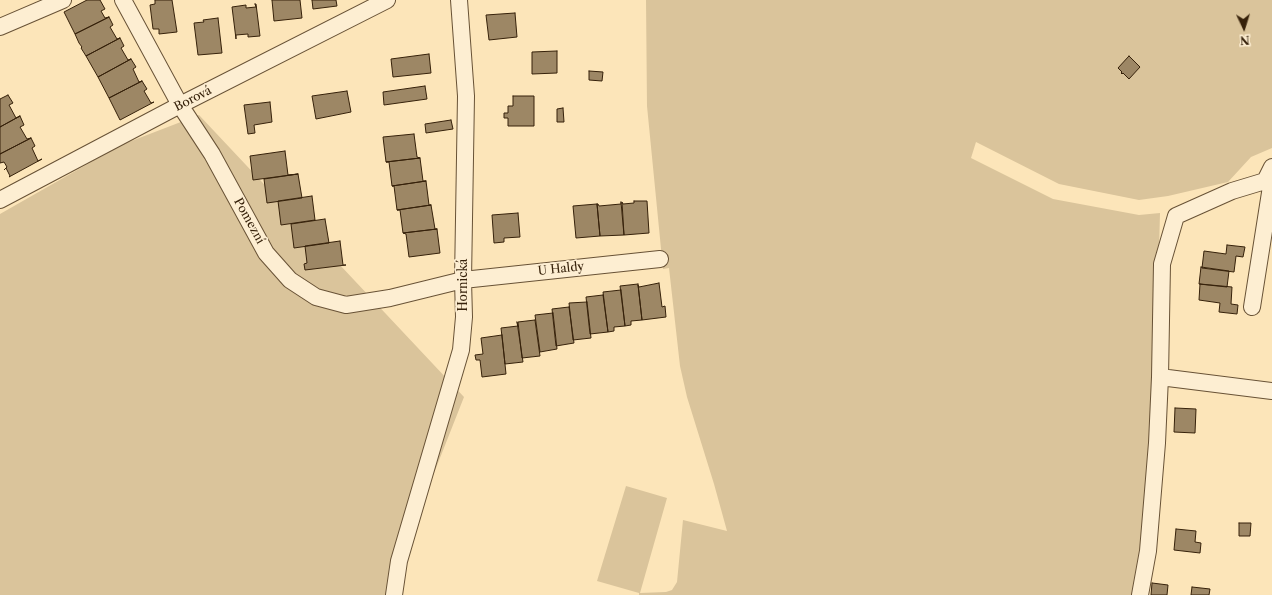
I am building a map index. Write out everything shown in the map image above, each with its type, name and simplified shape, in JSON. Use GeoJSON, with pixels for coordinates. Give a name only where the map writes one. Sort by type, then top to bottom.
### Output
{"type":"FeatureCollection","features":[{"type":"Feature","properties":{"kind":"street"},"geometry":{"type":"LineString","coordinates":[[0,27],[63,0]]}},
{"type":"Feature","properties":{"kind":"street","name":"Pomezní"},"geometry":{"type":"LineString","coordinates":[[123,0],[180,105],[212,154],[266,254],[290,280],[316,297],[346,305],[390,298],[463,280]]}},
{"type":"Feature","properties":{"kind":"street","name":"Borová"},"geometry":{"type":"LineString","coordinates":[[0,200],[180,105],[387,0]]}},
{"type":"Feature","properties":{"kind":"street","name":"Hornická"},"geometry":{"type":"LineString","coordinates":[[394,595],[399,561],[461,350],[464,317],[463,280],[466,96],[459,0]]}},
{"type":"Feature","properties":{"kind":"street"},"geometry":{"type":"LineString","coordinates":[[1140,595],[1148,551],[1157,442],[1162,264],[1176,216],[1232,191],[1265,181],[1272,167]]}},
{"type":"Feature","properties":{"kind":"street"},"geometry":{"type":"LineString","coordinates":[[1252,307],[1272,180]]}},
{"type":"Feature","properties":{"kind":"street","name":"U Haldy"},"geometry":{"type":"LineString","coordinates":[[463,280],[660,259]]}},
{"type":"Feature","properties":{"kind":"street"},"geometry":{"type":"LineString","coordinates":[[1160,377],[1272,391]]}},
{"type":"Feature","properties":{"kind":"shaded area"},"geometry":{"type":"Polygon","coordinates":[[[646,0],[1272,0],[1272,148],[1251,157],[1228,182],[1168,196],[1139,200],[1059,184],[976,142],[971,158],[1053,199],[1139,215],[1160,213],[1155,399],[1148,501],[1134,595],[639,595],[639,593],[597,581],[626,486],[667,498],[640,593],[666,592],[672,590],[677,582],[683,520],[727,531],[687,397],[680,366],[669,268],[663,269],[647,106],[646,0]]]}},
{"type":"Feature","properties":{"kind":"shaded area"},"geometry":{"type":"Polygon","coordinates":[[[199,115],[464,397],[386,595],[0,595],[0,214],[121,145],[199,115]]]}},
{"type":"Feature","properties":{"kind":"building"},"geometry":{"type":"Polygon","coordinates":[[[87,0],[100,0],[105,9],[101,11],[105,18],[109,17],[75,34],[64,12],[87,0]]]}},
{"type":"Feature","properties":{"kind":"building"},"geometry":{"type":"Polygon","coordinates":[[[155,0],[172,0],[177,32],[159,34],[159,29],[153,29],[150,5],[155,4],[155,0]]]}},
{"type":"Feature","properties":{"kind":"building"},"geometry":{"type":"Polygon","coordinates":[[[272,0],[300,0],[302,18],[274,21],[272,0]]]}},
{"type":"Feature","properties":{"kind":"building"},"geometry":{"type":"Polygon","coordinates":[[[312,0],[336,0],[337,6],[313,9],[312,0]]]}},
{"type":"Feature","properties":{"kind":"building"},"geometry":{"type":"Polygon","coordinates":[[[256,4],[260,36],[248,37],[248,34],[236,35],[236,39],[232,7],[246,5],[246,8],[256,7],[256,4]]]}},
{"type":"Feature","properties":{"kind":"building"},"geometry":{"type":"Polygon","coordinates":[[[515,13],[517,37],[489,40],[486,15],[515,13]]]}},
{"type":"Feature","properties":{"kind":"building"},"geometry":{"type":"Polygon","coordinates":[[[109,17],[113,25],[110,27],[117,39],[120,38],[86,56],[75,34],[109,17]]]}},
{"type":"Feature","properties":{"kind":"building"},"geometry":{"type":"Polygon","coordinates":[[[218,18],[222,53],[198,55],[194,23],[218,18]]]}},
{"type":"Feature","properties":{"kind":"building"},"geometry":{"type":"Polygon","coordinates":[[[120,38],[124,46],[121,48],[128,60],[131,59],[98,77],[86,56],[120,38]]]}},
{"type":"Feature","properties":{"kind":"building"},"geometry":{"type":"Polygon","coordinates":[[[557,51],[557,73],[532,74],[532,52],[557,51]]]}},
{"type":"Feature","properties":{"kind":"building"},"geometry":{"type":"Polygon","coordinates":[[[429,54],[431,73],[393,77],[391,59],[429,54]]]}},
{"type":"Feature","properties":{"kind":"building"},"geometry":{"type":"Polygon","coordinates":[[[1129,56],[1140,67],[1129,79],[1121,73],[1122,72],[1118,68],[1129,56]]]}},
{"type":"Feature","properties":{"kind":"building"},"geometry":{"type":"Polygon","coordinates":[[[131,59],[136,67],[133,69],[139,82],[142,81],[109,98],[98,77],[131,59]]]}},
{"type":"Feature","properties":{"kind":"building"},"geometry":{"type":"Polygon","coordinates":[[[589,71],[603,72],[602,81],[589,80],[589,71]]]}},
{"type":"Feature","properties":{"kind":"building"},"geometry":{"type":"Polygon","coordinates":[[[142,81],[147,89],[144,91],[151,103],[154,102],[120,120],[109,98],[142,81]]]}},
{"type":"Feature","properties":{"kind":"building"},"geometry":{"type":"Polygon","coordinates":[[[425,86],[427,99],[384,105],[383,92],[425,86]]]}},
{"type":"Feature","properties":{"kind":"building"},"geometry":{"type":"Polygon","coordinates":[[[347,91],[351,112],[316,119],[312,96],[347,91]]]}},
{"type":"Feature","properties":{"kind":"building"},"geometry":{"type":"Polygon","coordinates":[[[8,95],[13,103],[9,105],[16,118],[20,116],[0,127],[0,99],[8,95]]]}},
{"type":"Feature","properties":{"kind":"building"},"geometry":{"type":"Polygon","coordinates":[[[513,96],[534,96],[534,126],[508,126],[508,118],[504,118],[504,113],[508,113],[508,106],[513,106],[513,96]]]}},
{"type":"Feature","properties":{"kind":"building"},"geometry":{"type":"Polygon","coordinates":[[[270,102],[272,122],[254,125],[255,133],[248,134],[244,105],[270,102]]]}},
{"type":"Feature","properties":{"kind":"building"},"geometry":{"type":"Polygon","coordinates":[[[563,108],[564,122],[557,122],[557,109],[563,108]]]}},
{"type":"Feature","properties":{"kind":"building"},"geometry":{"type":"Polygon","coordinates":[[[20,116],[24,125],[20,127],[27,139],[31,138],[0,154],[0,127],[20,116]]]}},
{"type":"Feature","properties":{"kind":"building"},"geometry":{"type":"Polygon","coordinates":[[[451,120],[453,129],[426,133],[425,124],[451,120]]]}},
{"type":"Feature","properties":{"kind":"building"},"geometry":{"type":"Polygon","coordinates":[[[414,134],[417,157],[420,158],[386,162],[383,137],[414,134]]]}},
{"type":"Feature","properties":{"kind":"building"},"geometry":{"type":"Polygon","coordinates":[[[31,138],[35,146],[32,148],[38,161],[42,159],[9,177],[10,176],[6,168],[7,167],[4,162],[0,163],[0,154],[31,138]]]}},
{"type":"Feature","properties":{"kind":"building"},"geometry":{"type":"Polygon","coordinates":[[[285,151],[288,175],[298,174],[253,180],[250,156],[285,151]]]}},
{"type":"Feature","properties":{"kind":"building"},"geometry":{"type":"Polygon","coordinates":[[[420,158],[423,181],[426,181],[392,186],[389,162],[386,162],[420,158]]]}},
{"type":"Feature","properties":{"kind":"building"},"geometry":{"type":"Polygon","coordinates":[[[298,174],[302,198],[267,203],[264,179],[298,174]]]}},
{"type":"Feature","properties":{"kind":"building"},"geometry":{"type":"Polygon","coordinates":[[[426,181],[429,205],[431,205],[397,210],[394,186],[392,186],[426,181]]]}},
{"type":"Feature","properties":{"kind":"building"},"geometry":{"type":"Polygon","coordinates":[[[312,196],[315,220],[281,225],[278,201],[312,196]]]}},
{"type":"Feature","properties":{"kind":"building"},"geometry":{"type":"Polygon","coordinates":[[[634,201],[647,201],[649,233],[624,235],[622,202],[623,204],[634,203],[634,201]]]}},
{"type":"Feature","properties":{"kind":"building"},"geometry":{"type":"Polygon","coordinates":[[[621,202],[624,235],[600,236],[597,204],[599,206],[621,204],[621,202]]]}},
{"type":"Feature","properties":{"kind":"building"},"geometry":{"type":"Polygon","coordinates":[[[597,204],[600,236],[576,238],[573,206],[597,204]]]}},
{"type":"Feature","properties":{"kind":"building"},"geometry":{"type":"Polygon","coordinates":[[[431,205],[435,229],[437,229],[403,233],[400,210],[397,210],[431,205]]]}},
{"type":"Feature","properties":{"kind":"building"},"geometry":{"type":"Polygon","coordinates":[[[518,213],[520,237],[504,238],[504,242],[494,243],[492,215],[518,213]]]}},
{"type":"Feature","properties":{"kind":"building"},"geometry":{"type":"Polygon","coordinates":[[[325,219],[329,243],[294,248],[291,224],[325,219]]]}},
{"type":"Feature","properties":{"kind":"building"},"geometry":{"type":"Polygon","coordinates":[[[437,229],[440,253],[409,257],[406,234],[403,233],[437,229]]]}},
{"type":"Feature","properties":{"kind":"building"},"geometry":{"type":"Polygon","coordinates":[[[340,241],[343,265],[346,265],[305,270],[304,264],[307,263],[305,246],[340,241]]]}},
{"type":"Feature","properties":{"kind":"building"},"geometry":{"type":"Polygon","coordinates":[[[1227,245],[1245,247],[1243,257],[1236,256],[1234,272],[1202,268],[1204,251],[1226,254],[1227,245]]]}},
{"type":"Feature","properties":{"kind":"building"},"geometry":{"type":"Polygon","coordinates":[[[1201,267],[1229,271],[1227,287],[1199,284],[1201,267]]]}},
{"type":"Feature","properties":{"kind":"building"},"geometry":{"type":"Polygon","coordinates":[[[659,283],[662,307],[665,306],[666,317],[642,320],[638,285],[639,287],[659,283]]]}},
{"type":"Feature","properties":{"kind":"building"},"geometry":{"type":"Polygon","coordinates":[[[638,284],[642,320],[631,321],[631,325],[625,326],[620,286],[638,284]]]}},
{"type":"Feature","properties":{"kind":"building"},"geometry":{"type":"Polygon","coordinates":[[[1200,284],[1232,287],[1231,304],[1238,305],[1237,314],[1219,312],[1220,303],[1199,300],[1200,284]]]}},
{"type":"Feature","properties":{"kind":"building"},"geometry":{"type":"Polygon","coordinates":[[[621,290],[625,326],[614,327],[614,331],[608,332],[603,292],[621,290]]]}},
{"type":"Feature","properties":{"kind":"building"},"geometry":{"type":"Polygon","coordinates":[[[603,295],[608,332],[590,334],[586,297],[603,295]]]}},
{"type":"Feature","properties":{"kind":"building"},"geometry":{"type":"Polygon","coordinates":[[[587,302],[591,338],[573,340],[569,303],[587,302]]]}},
{"type":"Feature","properties":{"kind":"building"},"geometry":{"type":"Polygon","coordinates":[[[569,307],[574,343],[556,346],[552,309],[569,307]]]}},
{"type":"Feature","properties":{"kind":"building"},"geometry":{"type":"Polygon","coordinates":[[[553,313],[557,349],[540,352],[535,315],[553,313]]]}},
{"type":"Feature","properties":{"kind":"building"},"geometry":{"type":"Polygon","coordinates":[[[535,320],[540,356],[522,358],[518,322],[535,320]]]}},
{"type":"Feature","properties":{"kind":"building"},"geometry":{"type":"Polygon","coordinates":[[[518,326],[523,362],[505,364],[501,328],[518,326]]]}},
{"type":"Feature","properties":{"kind":"building"},"geometry":{"type":"Polygon","coordinates":[[[502,335],[506,374],[482,377],[480,360],[476,360],[475,355],[483,354],[481,338],[502,335]]]}},
{"type":"Feature","properties":{"kind":"building"},"geometry":{"type":"Polygon","coordinates":[[[1175,408],[1196,409],[1195,433],[1174,432],[1175,408]]]}},
{"type":"Feature","properties":{"kind":"building"},"geometry":{"type":"Polygon","coordinates":[[[1239,523],[1251,523],[1250,536],[1239,536],[1239,523]]]}},
{"type":"Feature","properties":{"kind":"building"},"geometry":{"type":"Polygon","coordinates":[[[1176,529],[1196,531],[1195,542],[1201,543],[1200,553],[1174,550],[1176,529]]]}},
{"type":"Feature","properties":{"kind":"building"},"geometry":{"type":"Polygon","coordinates":[[[1152,583],[1168,585],[1167,595],[1151,595],[1152,583]]]}},
{"type":"Feature","properties":{"kind":"building"},"geometry":{"type":"Polygon","coordinates":[[[1192,587],[1210,589],[1209,595],[1191,595],[1192,587]]]}}]}
